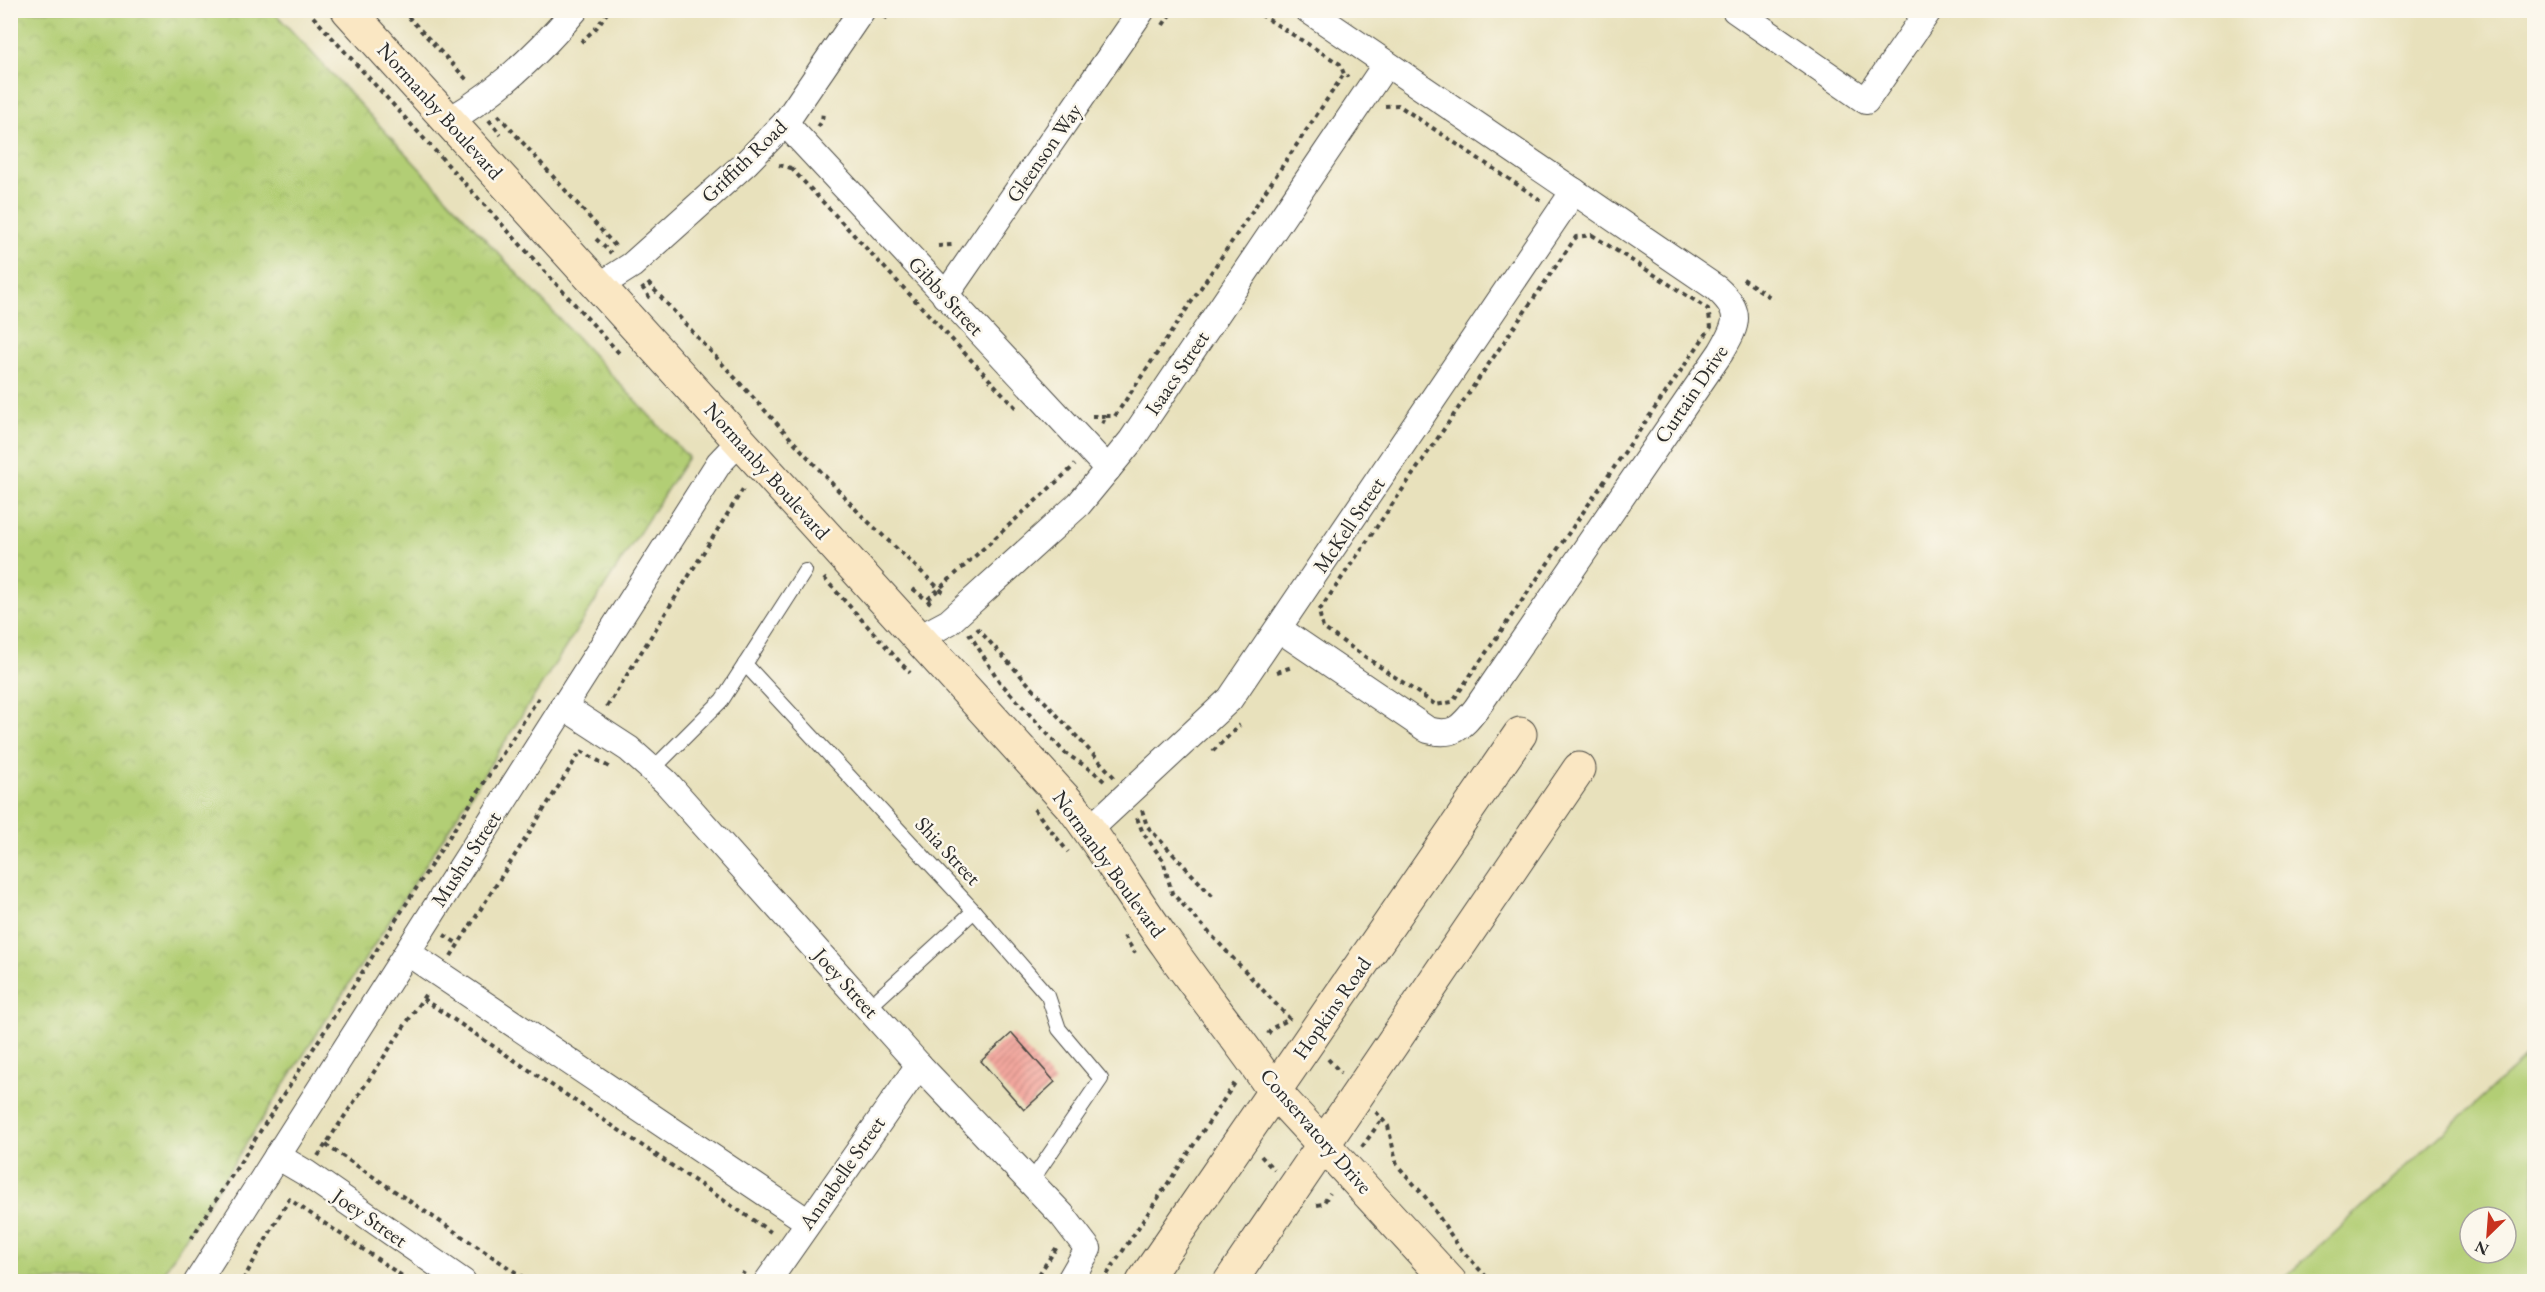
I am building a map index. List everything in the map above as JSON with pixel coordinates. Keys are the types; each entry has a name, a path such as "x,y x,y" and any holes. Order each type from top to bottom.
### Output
{"street":[{"name":"Normanby Boulevard","path":"348,10 590,276 729,452 919,638 1051,783 1079,841 1167,946"},
{"path":"448,120 483,98 554,35 575,10"},
{"name":"Griffith Road","path":"590,276 624,256 747,162 785,123 862,10"},
{"name":"Gleenson Way","path":"945,296 1142,10"},
{"name":"Curtain Drive","path":"1308,10 1716,288 1734,307 1737,316 1734,327 1721,351 1476,709 1460,728 1450,733 1428,730"},
{"path":"1735,10 1866,101 1929,10"},
{"name":"Isaacs Street","path":"919,638 949,622 1079,504 1131,441 1386,64"},
{"name":"Gibbs Street","path":"785,123 1108,469"},
{"name":"McKell Street","path":"1079,841 1136,803 1230,699 1279,629 1564,185"},
{"name":"Mushu Street","path":"197,1281 408,953 563,706 729,452"},
{"path":"1279,629 1428,730"},
{"name":"Joey Street","path":"563,706 629,749 681,798 919,1065 1062,1215 1088,1249 1069,1281"},
{"name":"Hopkins Road","path":"1143,1281 1520,734"},
{"path":"1230,1281 1579,769"},
{"name":"Conservatory Drive","path":"1167,946 1252,1058 1274,1091 1450,1281"},
{"path":"408,953 797,1214"},
{"name":"Annabelle Street","path":"756,1277 797,1214 919,1065"},
{"name":"Joey Street","path":"277,1156 306,1173 463,1281"}],"lane":[{"path":"652,770 722,700 811,571"},
{"name":"Shia Street","path":"745,664 975,911 1048,996 1059,1029 1101,1079 1030,1183"},
{"path":"868,1008 975,911"}],"path":[{"path":"307,10 622,356"},
{"path":"402,10 860,514 940,589 1074,466 1107,416 1089,416"},
{"path":"1159,30 1173,10"},
{"path":"1252,10 1340,64 1344,74"},
{"path":"1383,106 1398,105 1539,199 1564,185"},
{"path":"791,168 994,387"},
{"path":"1592,235 1708,309 1711,327 1452,702 1436,705 1323,628 1319,611 1576,237 1592,235"},
{"path":"624,256 625,239"},
{"path":"565,294 590,276 610,252 624,256"},
{"path":"729,452 743,489 750,497"},
{"path":"606,708 743,489"},
{"path":"811,571 915,678"},
{"path":"974,624 1136,803 1147,826 1213,897"},
{"path":"1272,680 1278,671 1295,666"},
{"path":"191,1239 542,692"},
{"path":"1428,730 1437,717 1436,705"},
{"path":"1204,759 1246,720"},
{"path":"530,1281 326,1145 423,999 581,751 612,769"},
{"path":"1136,803 1152,805"},
{"path":"1030,804 1079,841"},
{"path":"1123,933 1135,953"},
{"path":"423,999 771,1232"},
{"path":"1102,1281 1218,1109"},
{"path":"1382,1119 1388,1126 1397,1166 1427,1198 1459,1247 1491,1281"},
{"path":"243,1280 289,1199 411,1281"},
{"path":"765,1242 771,1232 797,1214"},
{"path":"738,1281 756,1277"}],"green space":[{"path":"10,11 273,11 688,457 158,1281 11,1281"},
{"path":"2534,1050 2534,1281 2281,1281"}],"building":[{"path":"1012,1033 1055,1082 1024,1110 981,1061"}]}
